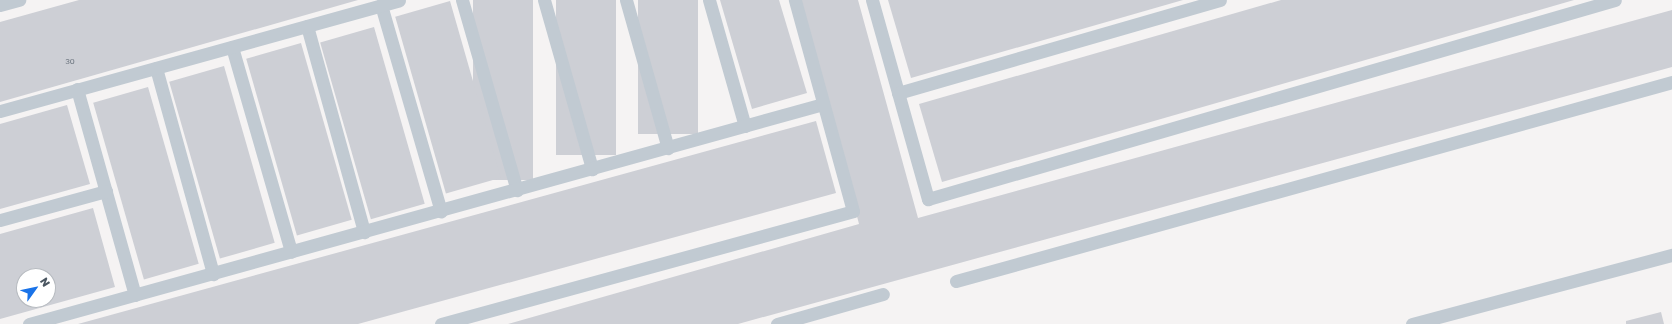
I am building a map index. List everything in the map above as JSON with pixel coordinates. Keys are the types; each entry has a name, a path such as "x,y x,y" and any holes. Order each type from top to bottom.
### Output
{"lane":[{"path":"0,5 18,0"},
{"path":"0,111 399,0"},
{"path":"462,0 517,190"},
{"path":"544,0 592,169"},
{"path":"626,0 668,148"},
{"path":"709,0 745,126"},
{"path":"441,324 852,211 795,0"},
{"path":"872,0 928,199 1615,0"},
{"path":"898,93 1220,0"},
{"path":"381,5 441,211"},
{"path":"306,26 364,232"},
{"path":"232,46 290,252"},
{"path":"156,68 213,274"},
{"path":"956,282 1672,82"},
{"path":"77,89 135,295"},
{"path":"29,324 823,104"},
{"path":"0,220 106,191"},
{"path":"1412,324 1672,255"},
{"path":"777,324 883,294"}],"building":[{"path":"79,0 358,0 0,102 0,22"},
{"path":"473,0 533,0 533,180 473,180"},
{"path":"556,0 616,0 616,155 556,155"},
{"path":"638,0 698,0 698,134 638,134"},
{"path":"720,0 779,0 807,93 752,109"},
{"path":"801,0 858,0 918,218 1672,10 1672,67 738,324 508,324 859,224"},
{"path":"888,0 1183,0 911,78"},
{"path":"1281,0 1574,0 942,182 919,104"},
{"path":"450,1 501,178 446,194 395,17"},
{"path":"374,27 425,204 371,219 320,42"},
{"path":"301,43 352,220 297,236 246,59"},
{"path":"224,66 275,243 220,259 169,82"},
{"path":"148,87 199,264 144,280 93,103"},
{"path":"67,105 90,184 0,209 0,124"},
{"path":"816,121 836,193 358,324 78,324"},
{"path":"93,208 115,287 56,303 56,268 16,268 16,308 40,308 0,319 0,234"},
{"path":"1661,312 1664,324 1626,324 1626,321"}]}
